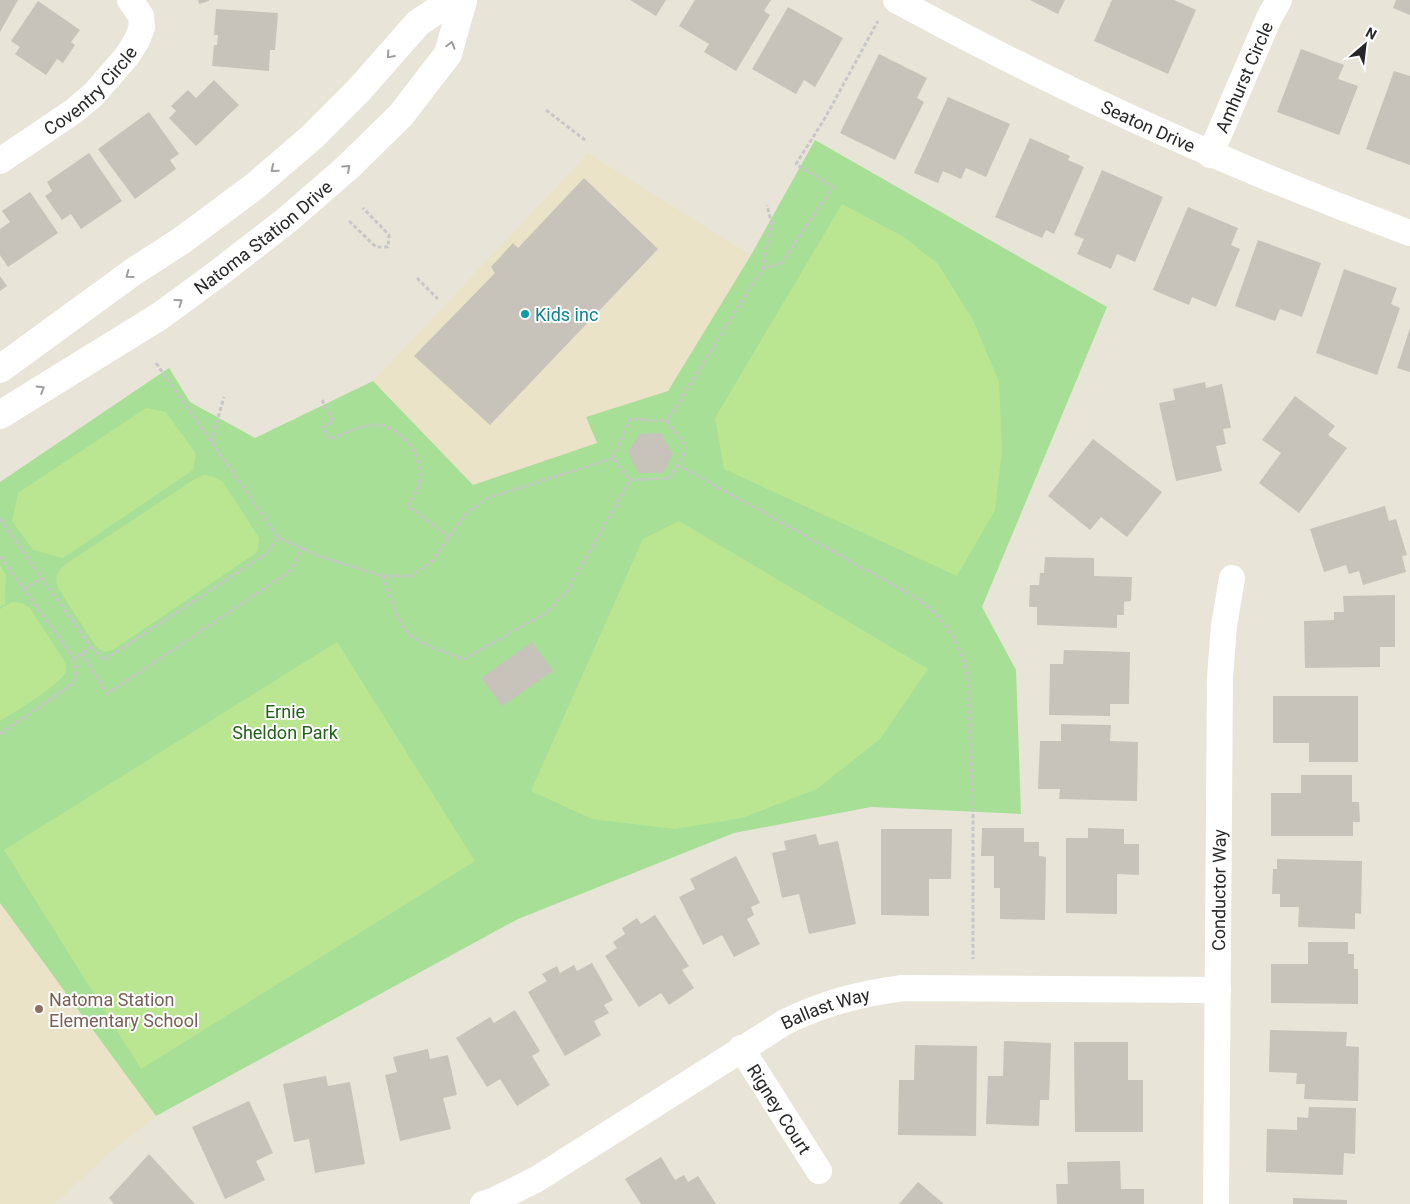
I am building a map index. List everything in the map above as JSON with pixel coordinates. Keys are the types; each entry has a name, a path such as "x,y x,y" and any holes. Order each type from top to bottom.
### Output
{"street":[{"name":"Coventry Circle","path":"0,161 74,111 94,94 127,56 137,40 142,27 141,16 130,0"},
{"path":"0,368 255,186 312,137 353,97 418,23 452,0"},
{"name":"Natoma Station Drive","path":"0,415 160,316 216,276 287,220 348,167 401,115 448,54 463,0"},
{"name":"Amhurst Circle","path":"1210,154 1269,18 1279,0"},
{"name":"Seaton Drive","path":"889,7 948,28 1111,110 1210,154 1336,206 1410,233"},
{"name":"Conductor Way","path":"1216,1204 1220,678 1224,626 1232,578"},
{"name":"Ballast Way","path":"483,1204 537,1179 784,1022 812,1009 842,999 872,992 903,988 1218,990"},
{"name":"Rigney Court","path":"741,1048 819,1170"}],"path":[{"path":"762,269 781,263 833,187 796,164 825,118 889,7"},
{"path":"546,110 585,140"},
{"path":"667,421 762,269 772,225 767,205"},
{"path":"349,220 376,247 388,247 389,235 363,208"},
{"path":"416,278 438,299"},
{"path":"156,363 278,537 318,556 383,576 412,576 431,562 465,515 488,498 613,458 630,420 667,421"},
{"path":"211,442 224,397"},
{"path":"322,400 333,421 322,428 330,439 353,430 377,425 394,430 409,444 419,462 420,477 416,494 408,506 449,537"},
{"path":"630,480 670,478 687,448 667,421"},
{"path":"613,458 630,480"},
{"path":"678,465 916,596 941,619 952,635 964,659 969,691 973,813 972,989"},
{"path":"383,576 392,604 407,633 435,648 464,660 546,613 567,591 630,480"},
{"path":"0,519 91,647 104,660 266,554 278,537"},
{"path":"82,653 107,694 290,571 302,548"},
{"path":"0,556 74,658 76,671 74,683 0,734"},
{"path":"24,589 42,578"},
{"path":"74,658 91,647"}],"shaded area":[{"path":"588,153 751,255 668,391 586,417 597,443 473,485 373,381"},
{"name":"Natoma Station Elementary School","path":"0,903 156,1116 102,1159 55,1204 0,1204"}],"green space":[{"name":"Ernie Sheldon Park","path":"815,140 1107,307 982,607 1016,670 1021,814 871,807 734,833 518,919 156,1116 0,903 0,482 169,368 190,402 255,438 373,381 473,485 597,443 586,417 668,391 751,255"},
{"path":"842,204 904,237 938,264 973,320 999,382 1002,450 995,510 957,576 724,469 715,418"},
{"path":"146,408 166,412 196,454 193,470 63,558 33,550 12,521 18,493"},
{"path":"203,475 213,476 223,482 259,538 256,553 114,649 104,651 99,649 58,588 56,581 59,572 66,564"},
{"path":"679,521 928,669 880,739 817,789 742,818 675,829 592,819 531,791 643,539"},
{"path":"0,566 6,575 5,604 0,607"},
{"path":"12,602 22,603 30,608 63,659 66,671 47,690 0,721 0,609"},
{"path":"337,642 475,861 141,1069 4,850"}],"building":[{"path":"0,0 18,0 0,32"},
{"path":"198,0 209,0 209,1 199,4"},
{"path":"630,0 666,0 656,16"},
{"path":"695,0 771,0 764,11 770,15 736,71 704,52 709,44 679,26"},
{"path":"1030,0 1065,0 1058,14"},
{"path":"1112,0 1174,0 1196,10 1168,74 1094,41"},
{"path":"1396,0 1410,0 1410,15 1393,8"},
{"path":"38,1 80,30 71,42 75,45 63,63 57,59 46,75 15,54 20,47 11,41"},
{"path":"788,7 843,38 815,87 804,80 796,94 752,69"},
{"path":"216,9 278,13 275,50 270,50 269,71 212,66 214,45 217,45 218,35 214,35"},
{"path":"1301,49 1344,65 1338,79 1358,86 1339,135 1277,112"},
{"path":"879,54 927,78 917,98 924,102 895,160 840,133"},
{"path":"1394,71 1410,76 1410,165 1366,149"},
{"path":"214,80 239,105 196,146 169,118 176,111 171,106 188,90 196,98"},
{"path":"948,97 1010,124 986,177 966,168 961,179 943,171 938,183 914,173"},
{"path":"149,112 179,154 170,160 176,169 135,199 98,149"},
{"path":"1030,138 1070,156 1068,160 1084,167 1054,234 1046,230 1042,238 995,217"},
{"path":"89,153 122,201 81,229 71,214 62,220 45,196 52,191 47,182"},
{"path":"1102,170 1163,197 1135,262 1117,254 1111,269 1077,254 1084,239 1074,235"},
{"name":"Kids inc","path":"584,178 658,249 490,425 414,356 495,273 491,267 513,243 518,248"},
{"path":"30,192 58,233 8,267 0,255 0,229 10,222 2,211"},
{"path":"1188,207 1238,228 1231,245 1240,249 1216,307 1192,297 1189,305 1153,290"},
{"path":"1258,240 1321,263 1302,317 1280,309 1275,321 1235,306"},
{"path":"1344,269 1397,288 1391,304 1400,308 1377,375 1316,353"},
{"path":"0,276 7,286 0,291"},
{"path":"1410,328 1410,372 1397,368"},
{"path":"1205,382 1206,388 1222,384 1231,428 1223,429 1226,444 1216,446 1222,471 1176,481 1159,403 1175,400 1173,389"},
{"path":"1295,396 1335,426 1328,435 1347,448 1299,513 1259,483 1281,453 1262,440"},
{"path":"661,433 673,454 663,473 638,473 628,452 639,434"},
{"path":"1093,439 1162,492 1127,537 1101,517 1090,530 1048,496"},
{"path":"1385,506 1389,521 1396,519 1407,555 1402,556 1406,572 1363,585 1359,571 1349,574 1346,565 1324,572 1310,529"},
{"path":"1045,557 1094,558 1094,576 1132,577 1131,601 1124,602 1124,615 1117,615 1117,628 1037,625 1037,607 1029,607 1030,585 1039,585 1040,573 1044,573"},
{"path":"1395,595 1395,647 1380,647 1380,667 1305,668 1304,621 1334,620 1334,612 1344,612 1343,596"},
{"path":"532,642 553,671 502,706 481,678"},
{"path":"1064,650 1130,652 1129,704 1110,704 1110,716 1049,715 1050,664 1063,664"},
{"path":"1273,696 1358,696 1358,762 1309,762 1309,743 1273,743"},
{"path":"1061,724 1111,725 1110,741 1138,742 1137,801 1059,799 1060,789 1038,789 1040,741 1061,741"},
{"path":"1301,775 1352,775 1352,802 1359,802 1360,822 1353,822 1353,836 1271,836 1271,793 1301,793"},
{"path":"982,828 1024,828 1024,842 1039,842 1039,856 1046,857 1045,920 1000,919 1000,888 994,888 994,856 981,856"},
{"path":"1088,828 1124,829 1124,844 1139,844 1139,875 1117,874 1117,914 1066,913 1066,838 1088,838"},
{"path":"881,829 952,829 951,879 929,879 929,916 881,915"},
{"path":"816,834 819,845 838,841 856,924 809,934 799,894 782,898 772,853 786,850 784,841"},
{"path":"736,856 760,903 751,907 754,915 747,919 760,944 734,957 722,935 703,945 679,897 695,889 690,879"},
{"path":"1277,859 1362,861 1361,914 1355,913 1355,929 1298,927 1299,907 1280,907 1280,894 1272,894 1273,869 1277,869"},
{"path":"655,915 689,966 682,970 694,988 669,1005 661,993 639,1007 605,956 617,948 613,942 625,934 622,928 637,918 641,924"},
{"path":"1308,942 1348,942 1348,954 1354,954 1354,969 1358,969 1358,1004 1271,1003 1271,964 1308,964"},
{"path":"592,963 613,1000 604,1005 609,1013 594,1021 601,1035 565,1056 528,992 547,981 542,974 557,966 560,973 574,965 577,971"},
{"path":"515,1010 540,1051 532,1056 550,1085 517,1106 500,1079 487,1087 456,1038 490,1017 494,1023"},
{"path":"1270,1030 1347,1032 1346,1046 1359,1047 1358,1101 1304,1099 1305,1084 1296,1084 1297,1073 1269,1072"},
{"path":"1004,1041 1051,1043 1049,1100 1040,1100 1039,1126 986,1124 988,1076 1003,1076"},
{"path":"1074,1042 1128,1042 1128,1080 1143,1080 1143,1132 1075,1132"},
{"path":"915,1045 977,1046 976,1136 898,1135 899,1080 914,1080"},
{"path":"428,1049 430,1059 448,1055 457,1095 443,1098 451,1129 400,1141 385,1075 397,1072 393,1057"},
{"path":"326,1076 328,1086 350,1082 365,1164 315,1173 309,1139 294,1142 283,1084"},
{"path":"249,1101 273,1153 256,1161 265,1180 225,1199 192,1127"},
{"path":"1309,1107 1356,1108 1355,1154 1344,1153 1343,1175 1266,1172 1267,1129 1297,1130 1297,1117 1308,1118"},
{"path":"149,1154 195,1204 114,1204 109,1198"},
{"path":"661,1157 675,1180 684,1175 688,1182 698,1176 716,1204 641,1204 625,1179"},
{"path":"1120,1161 1121,1189 1144,1189 1144,1204 1057,1204 1056,1184 1068,1184 1067,1162"},
{"path":"918,1182 944,1204 899,1204"},
{"path":"1293,1198 1347,1200 1347,1204 1293,1204"}],"place":[{"name":"Kids inc","path":"525,314"},
{"name":"Natoma Station Elementary School","path":"39,1009"}]}
